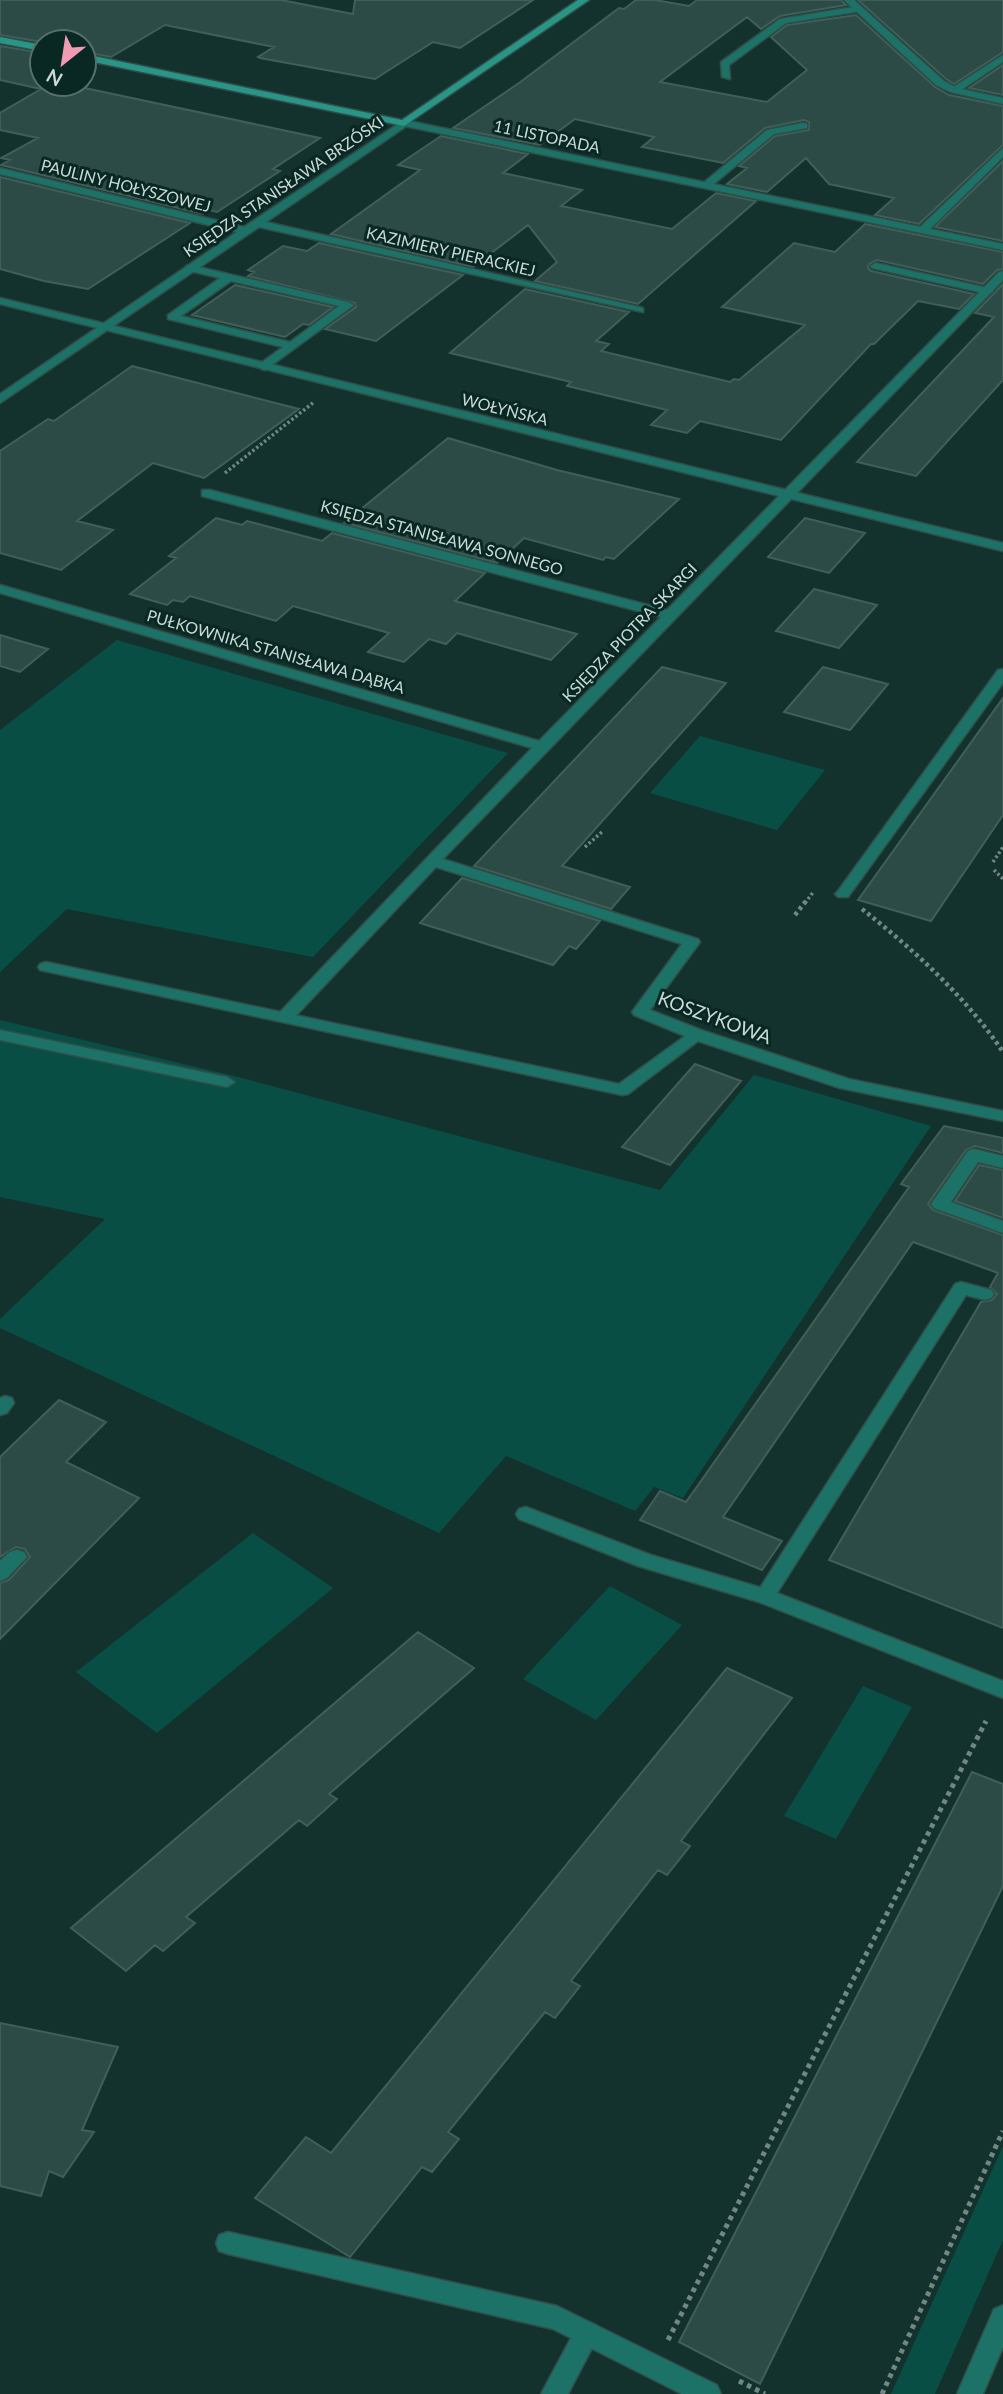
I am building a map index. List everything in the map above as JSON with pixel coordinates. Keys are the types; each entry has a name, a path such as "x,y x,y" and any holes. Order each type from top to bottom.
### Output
{"main road":[{"name":"KSIĘDZA STANISŁAWA BRZÓSKI","path":"404,123 584,0"},
{"path":"0,40 28,45"},
{"name":"11 LISTOPADA","path":"98,60 404,123"}],"street":[{"path":"849,0 940,83 954,90 1003,101"},
{"path":"727,77 724,64 775,25 796,18 859,9"},
{"path":"954,90 1003,58"},
{"name":"11 LISTOPADA","path":"404,123 1003,247"},
{"name":"KSIĘDZA STANISŁAWA BRZÓSKI","path":"0,399 404,123"},
{"path":"706,185 771,132 803,126"},
{"path":"923,230 1003,151"},
{"name":"PAULINY HOŁYSZOWEJ","path":"0,171 245,231"},
{"name":"KAZIMIERY PIERACKIEJ","path":"256,223 639,310"},
{"path":"876,267 988,291"},
{"path":"190,268 348,305 265,366"},
{"name":"KSIĘDZA PIOTRA SKARGI","path":"285,1017 542,746 1003,274"},
{"path":"229,277 172,317 292,346"},
{"name":"WOŁYŃSKA","path":"0,301 1003,547"},
{"name":"KSIĘDZA STANISŁAWA SONNEGO","path":"206,493 670,615"},
{"name":"PUŁKOWNIKA STANISŁAWA DĄBKA","path":"0,589 542,746"},
{"path":"843,894 1003,673"},
{"name":"KOSZYKOWA","path":"433,861 692,942 640,1012 698,1035 846,1084 1003,1116"},
{"path":"46,967 622,1090 698,1035"},
{"path":"0,1035 228,1082"},
{"path":"1003,1162 974,1155 940,1204 1003,1227"},
{"path":"765,1596 961,1288 985,1294"},
{"path":"526,1514 645,1561 765,1596 1003,1690"},
{"path":"0,1573 17,1557"},
{"path":"228,2243 557,2318 708,2394"},
{"path":"970,2394 1003,2317"},
{"path":"554,2394 587,2333"}],"path":[{"path":"206,493 232,467 323,395"},
{"path":"585,847 603,831"},
{"path":"993,862 1003,847"},
{"path":"994,870 1003,879"},
{"path":"795,915 815,890"},
{"path":"843,894 904,942 988,1030 1003,1052"},
{"path":"665,2347 986,1721"},
{"path":"882,2394 1003,2131"},
{"path":"727,2376 765,2394"}],"green space":[{"path":"117,640 508,753 313,957 67,909 0,972 0,730"},
{"path":"700,736 825,770 777,830 650,793"},
{"path":"0,1020 242,1078 660,1190 754,1075 931,1126 683,1498 654,1487 635,1511 506,1456 439,1533 0,1328 0,1319 105,1219 0,1197"},
{"path":"253,1533 333,1588 157,1733 76,1672"},
{"path":"610,1586 682,1625 596,1720 523,1679"},
{"path":"863,1686 912,1707 836,1839 784,1816"},
{"path":"1003,2146 1003,2240 935,2394 891,2394"}],"building":[{"path":"0,0 281,0 353,14 355,0 533,0 460,48 433,42 375,79 260,58 258,57 274,47 165,25 111,57 98,55 98,28 28,28 28,40 0,35"},
{"path":"636,0 655,0 689,6 697,0 841,0 846,5 780,16 761,29 747,17 660,82 767,102 807,70 771,37 787,25 856,15 935,87 949,95 1003,106 1003,145 919,224 875,215 894,198 829,184 806,158 767,192 727,184 747,168 739,166 775,136 809,130 809,122 804,120 765,128 723,163 642,147 654,137 575,119 540,145 453,128 519,83 619,8 624,9"},
{"path":"858,0 1003,0 1003,52 954,84"},
{"path":"0,46 28,51 28,86 0,80"},
{"path":"1003,65 1003,95 969,88"},
{"path":"98,91 320,138 273,169 280,171 217,212 209,210 203,214 1,165 10,160 1,158 38,138 0,130 0,113 28,97 98,98"},
{"path":"441,136 528,154 503,173 582,190 561,206 672,229 716,193 756,201 638,304 535,281 557,262 528,225 473,267 331,234 420,170 398,165"},
{"path":"1003,161 1003,241 935,227"},
{"path":"0,177 190,223 88,289 44,281 0,269"},
{"path":"865,224 1003,252 1003,269 997,270 983,284 877,260 869,264 871,271 974,294 959,309 918,301 871,344 781,440 700,421 687,433 651,425 667,410 567,386 571,382 450,353 525,289 629,312 596,341 609,344 601,351 730,382 739,380 805,325 722,307 794,243 835,252"},
{"path":"319,243 463,275 376,341 325,329 356,307 355,303 248,276 254,272 248,270 283,246 307,251"},
{"path":"1003,284 1003,380 916,476 857,462 994,317 975,313"},
{"path":"235,285 333,307 309,325 303,324 285,337 192,315"},
{"path":"132,366 299,409 204,478 153,463 77,521 113,530 61,570 0,553 0,451 48,419 54,421"},
{"path":"448,438 557,470 679,499 614,559 606,557 603,560 524,538 497,563 344,523"},
{"path":"216,518 242,525 247,521 322,541 332,533 485,573 455,601 577,634 551,660 457,633 446,644 429,639 404,662 368,652 389,633 293,606 276,621 190,596 183,602 173,600 167,605 130,594 176,558 169,556"},
{"path":"805,518 865,533 829,573 768,557"},
{"path":"814,589 877,605 839,648 776,631"},
{"path":"0,635 48,649 20,672 0,666"},
{"path":"662,667 726,683 562,866 630,887 611,909 474,866"},
{"path":"823,667 888,684 850,730 784,712"},
{"path":"1003,698 1003,815 931,921 858,900"},
{"path":"462,878 600,921 576,949 569,946 553,965 420,923"},
{"path":"695,1064 741,1081 670,1165 622,1147"},
{"path":"944,1126 1003,1138 1003,1153 975,1146 966,1150 928,1204 933,1210 1003,1235 1003,1628 829,1560 981,1302 992,1300 997,1294 990,1287 998,1273 913,1242 723,1517 782,1541 762,1570 640,1520 660,1491 686,1502 909,1187 901,1184"},
{"path":"979,1165 1003,1170 1003,1218 955,1201"},
{"path":"59,1400 106,1422 66,1462 139,1498 0,1639 0,1583 9,1580 30,1557 25,1549 16,1547 0,1557 0,1457"},
{"path":"418,1632 474,1668 329,1794 337,1799 307,1826 299,1820 186,1917 195,1923 163,1951 155,1945 126,1971 71,1928"},
{"path":"727,1668 792,1698 681,1841 690,1846 667,1875 658,1870 571,1981 580,1986 555,2018 545,2012 448,2132 459,2139 432,2172 422,2167 350,2257 255,2198 306,2137 331,2153"},
{"path":"972,1772 1003,1784 1003,1886 760,2384 679,2342"},
{"path":"0,2023 118,2047 82,2130 94,2132 63,2177 49,2171 41,2196 0,2186"}]}
